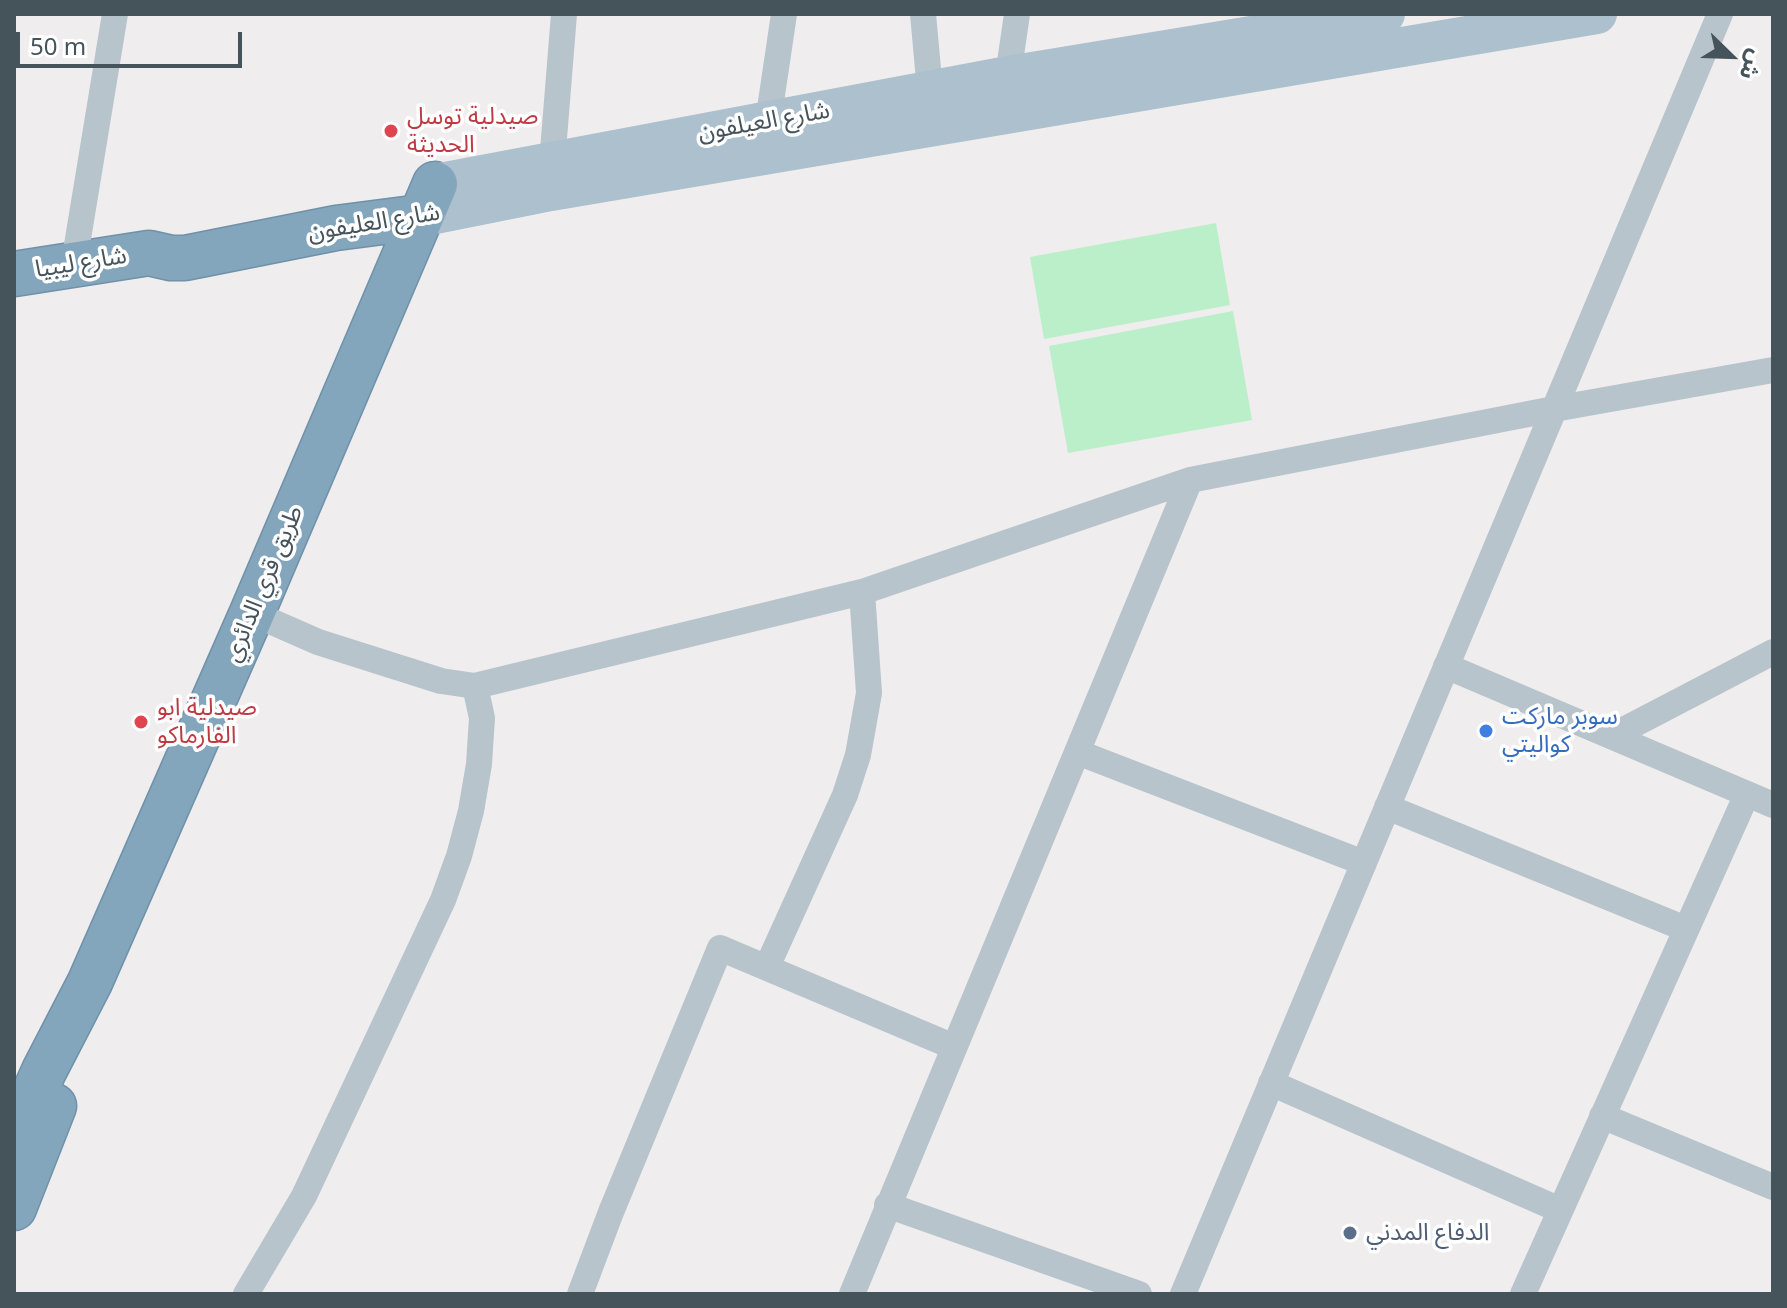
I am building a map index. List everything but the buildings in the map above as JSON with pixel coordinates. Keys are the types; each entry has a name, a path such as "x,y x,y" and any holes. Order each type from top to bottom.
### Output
{"highway":[{"path":"149,253 197,233 331,202 428,200"},
{"name":"شارع العليفون","path":"149,253 171,258 197,256 336,228 428,200"},
{"name":"طريق قري الدائري","path":"14,1138 90,982 428,200"},
{"name":"شارع ليبيا","path":"14,274 149,253"},
{"name":"طريق قري الدائري","path":"14,1208 68,1067 90,982"}],"main road":[{"name":"شارع العيلفون","path":"552,177 768,122 1253,25 1385,14"},
{"name":"شارع العيلفون","path":"552,177 1597,14"},
{"name":"شارع العليفون","path":"428,200 552,177"}],"street":[{"path":"74,263 115,14"},
{"path":"552,177 564,14"},
{"path":"768,122 784,14"},
{"path":"923,14 930,91"},
{"path":"1008,76 1017,14"},
{"path":"1183,1294 1720,14"},
{"path":"252,613 318,642 441,681 475,686 862,592 1190,480 1773,370"},
{"path":"852,1294 1190,480"},
{"path":"767,967 845,795 858,755 869,693 862,592"},
{"path":"1612,736 1773,652"},
{"path":"1446,666 1773,805"},
{"path":"246,1294 304,1196 443,900 467,826 479,764 482,718 475,686"},
{"path":"1077,752 1364,863"},
{"path":"1523,1294 1747,794"},
{"path":"1387,807 1686,929"},
{"path":"580,1294 628,1168 720,948 954,1047"},
{"path":"1271,1083 1560,1210"},
{"path":"1602,1116 1773,1187"},
{"path":"887,1205 1131,1293"}],"green space":[{"path":"1216,223 1230,305 1044,339 1030,257"},
{"path":"1233,311 1252,420 1068,453 1049,346"}],"place":[{"name":"صيدلية توسل الحديثة","path":"391,131"},
{"name":"صيدلية ابو الفارماكو","path":"141,722"},
{"name":"سوبر ماركت كواليتي","path":"1486,731"},
{"name":"الدفاع المدني","path":"1350,1233"}]}
